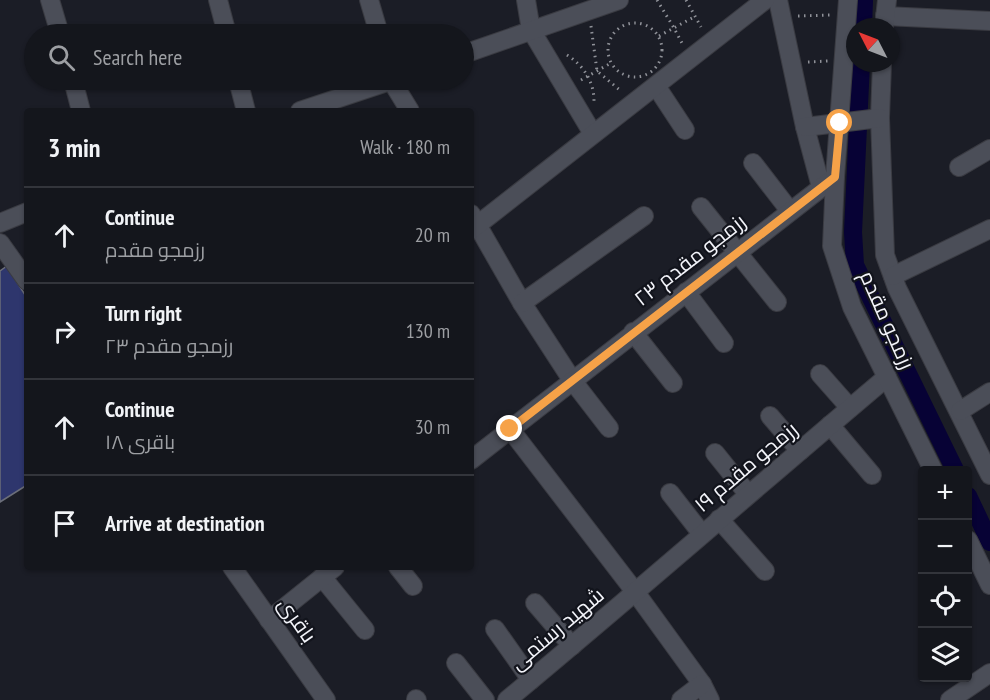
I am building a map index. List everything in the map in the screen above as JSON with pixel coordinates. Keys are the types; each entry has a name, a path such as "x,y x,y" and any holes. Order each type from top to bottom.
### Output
{"street":[{"path":"50,0 57,24"},
{"path":"218,0 224,24"},
{"path":"369,0 376,24"},
{"path":"526,0 531,30 593,134"},
{"path":"474,50 620,0"},
{"path":"474,222 656,86 765,0"},
{"name":"رزمجو مقدم","path":"847,7 840,123 828,182 832,246 852,307 931,466"},
{"path":"780,8 804,127 828,182"},
{"path":"885,14 990,21"},
{"name":"رزمجو مقدم","path":"882,72 879,118 885,255 897,288 990,475"},
{"path":"656,86 685,130"},
{"path":"76,90 80,108"},
{"path":"241,90 245,108"},
{"path":"309,108 362,90"},
{"path":"398,90 408,108"},
{"path":"804,127 879,118"},
{"path":"959,167 990,149"},
{"path":"753,163 790,211"},
{"name":"رزمجو مقدم ۲۳","path":"474,458 828,182"},
{"path":"701,207 777,302"},
{"path":"0,224 24,213"},
{"path":"522,303 644,216"},
{"path":"474,225 572,380 609,428"},
{"path":"893,276 990,229"},
{"path":"0,243 24,277"},
{"path":"686,292 724,343"},
{"path":"633,333 673,383"},
{"path":"820,374 850,408"},
{"name":"رزمجو مقدم ۱۹","path":"636,593 887,377"},
{"path":"960,411 990,392"},
{"path":"770,416 800,451"},
{"path":"830,425 873,476"},
{"path":"510,429 636,593 706,692 681,700"},
{"path":"715,453 748,495"},
{"path":"670,493 702,534"},
{"path":"720,519 765,571"},
{"path":"972,548 990,585"},
{"name":"باقری","path":"233,570 326,700"},
{"path":"400,570 413,586"},
{"path":"269,620 329,572 365,630"},
{"name":"شهید رستمی","path":"507,700 636,593"},
{"path":"535,603 572,646"},
{"path":"495,629 531,680"},
{"path":"456,663 485,700"},
{"path":"950,700 990,673"}],"path":[{"path":"657,0 675,28 684,48"},
{"path":"686,0 711,42"},
{"path":"780,8 847,7"},
{"path":"589,10 597,71 634,102"},
{"path":"659,36 695,16"},
{"path":"635,23 653,29 659,36 662,54 660,62 647,75 639,77 623,75 611,63 608,54 609,45 618,29 635,23"},
{"path":"791,63 843,60"},
{"path":"566,88 611,63"}],"building":[{"path":"7,266 24,293 24,487 0,502 0,271"}],"waterway":[{"path":"863,18 864,0"},
{"path":"861,72 853,232 855,265 953,466"},
{"path":"972,504 990,542"}],"route":[{"path":"510,429 835,177 840,123"}]}
